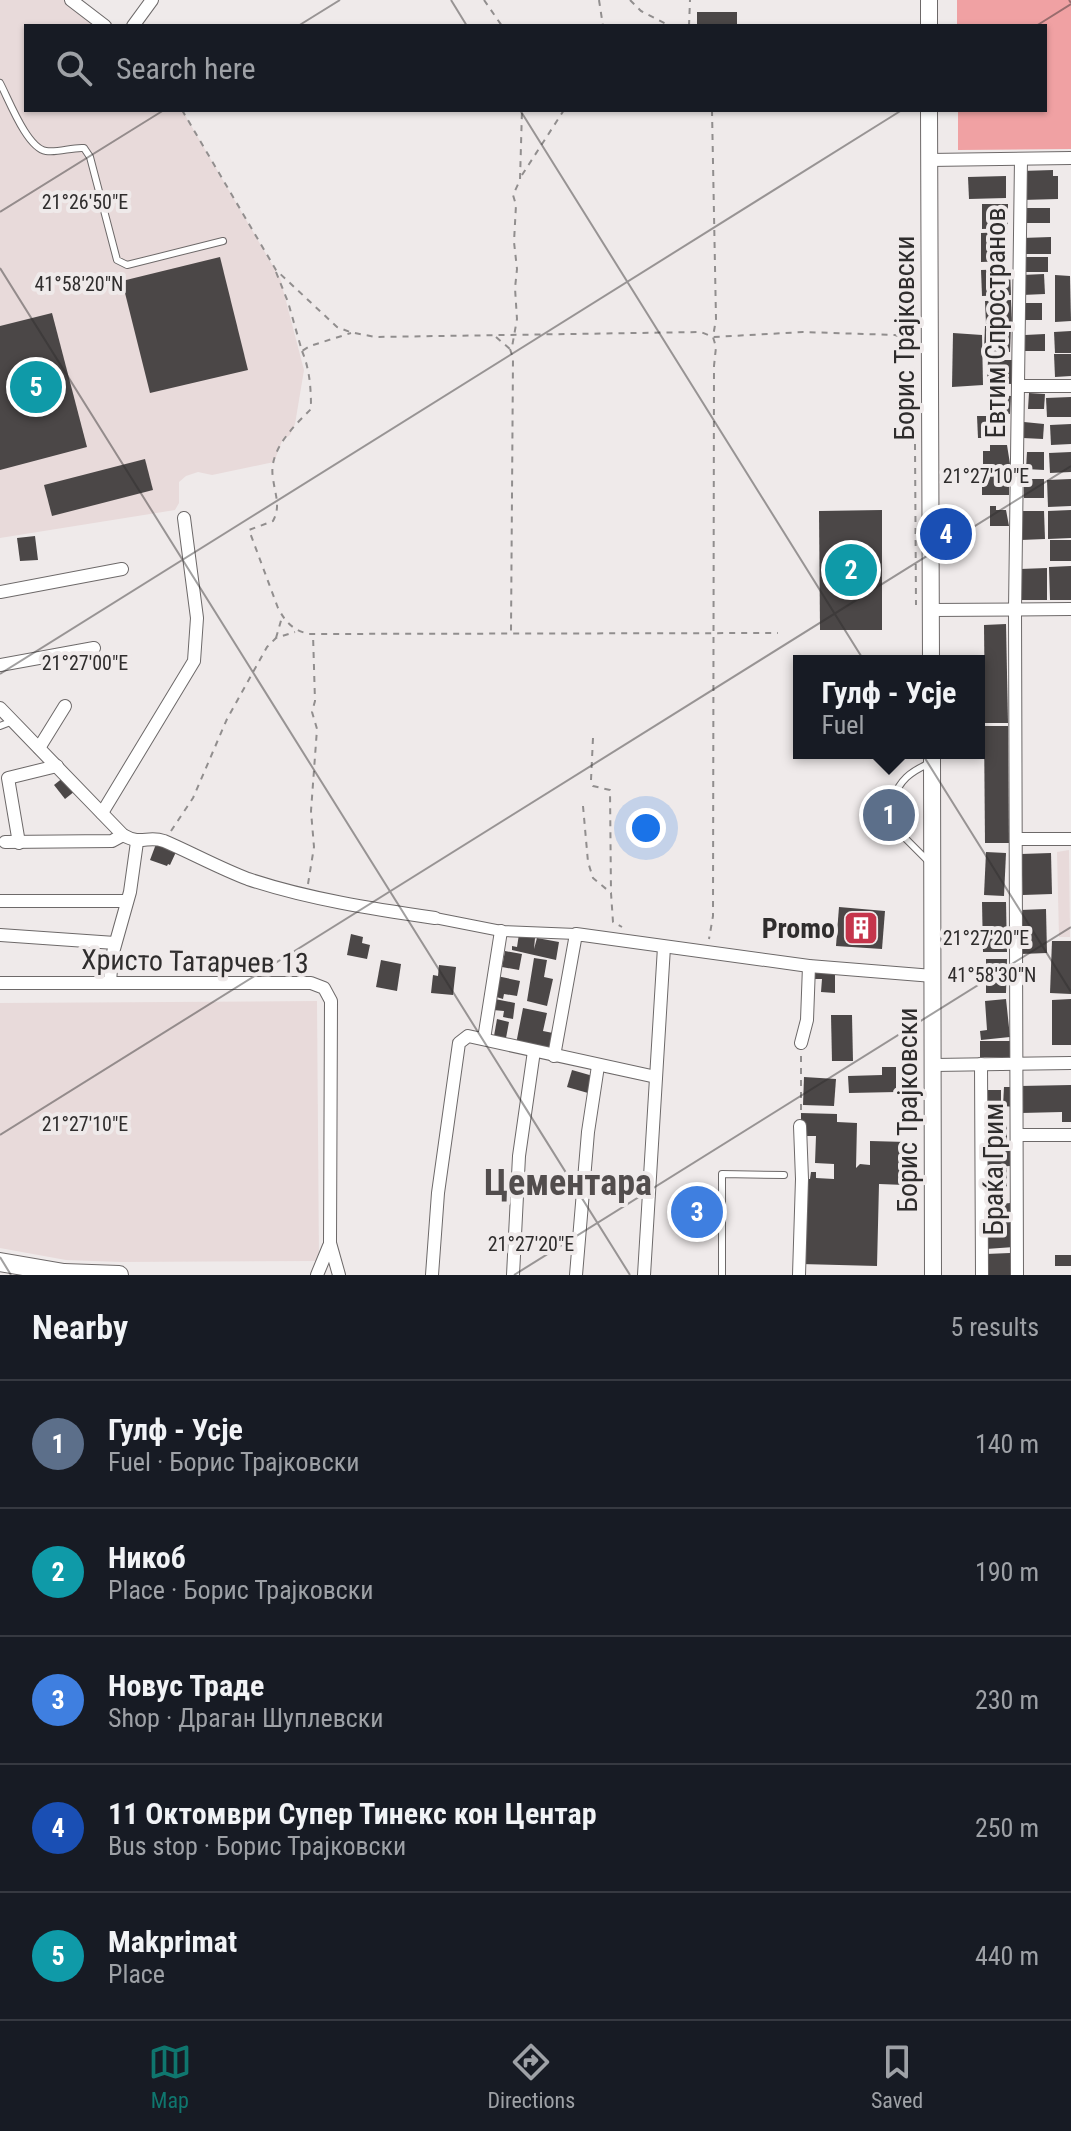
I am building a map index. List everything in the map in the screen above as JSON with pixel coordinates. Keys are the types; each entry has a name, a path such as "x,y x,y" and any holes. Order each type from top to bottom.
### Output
{"main road":[{"path":"0,1262 64,1273 119,1275"}],"street":[{"path":"71,0 102,24"},
{"path":"134,24 152,0"},
{"path":"929,0 929,24"},
{"name":"Борис Трајковски","path":"929,112 924,610 930,655"},
{"path":"929,160 1071,158"},
{"name":"Евтим Спространов","path":"1018,1064 1015,609 1021,159"},
{"path":"1020,386 1071,386"},
{"path":"102,813 194,661 197,618 184,518"},
{"path":"0,592 122,569"},
{"path":"924,610 1071,609"},
{"path":"0,665 94,648"},
{"path":"39,748 65,706"},
{"path":"0,708 6,724 39,748 123,835 137,842 150,839 165,842 251,880 374,909 501,931 576,934 809,966 933,976"},
{"name":"Борис Трајковски","path":"932,759 933,1275"},
{"path":"19,843 8,778 57,766"},
{"path":"5,842 112,841 123,835"},
{"path":"1016,839 1071,839"},
{"path":"110,982 115,943 127,901 137,842"},
{"path":"0,901 127,901"},
{"path":"484,1039 501,931"},
{"path":"554,1056 576,934"},
{"path":"0,935 115,943"},
{"path":"644,1275 664,947"},
{"path":"801,1043 807,1020 809,966"},
{"name":"Христо Татарчев 13","path":"0,983 311,983 328,992 331,1001 330,1243 339,1275"},
{"path":"432,1275 448,1110 459,1043 463,1037 656,1077"},
{"path":"513,1275 519,1156 534,1051"},
{"path":"934,1065 1071,1063"},
{"path":"981,1064 982,1275"},
{"name":"Браќа Грим","path":"1017,1275 1018,1064"},
{"path":"576,1275 588,1132 598,1066"},
{"path":"799,1275 800,1126"},
{"path":"1018,1135 1071,1135"},
{"name":"Христо Татарчев 13","path":"317,1275 330,1243"}],"lane":[{"path":"0,83 37,148 48,152 84,148 90,157 117,260 121,263 127,265 223,241"},
{"path":"893,799 903,779 930,759"},
{"path":"897,825 932,866"},
{"path":"722,1275 722,1174 784,1175"}],"path":[{"path":"484,0 500,24"},
{"path":"599,0 603,24"},
{"path":"630,0 641,11 666,24"},
{"path":"689,24 690,0"},
{"path":"183,112 276,270 307,363 311,409 282,441 274,462 272,475 278,510 273,521 249,530 282,616 296,631"},
{"path":"520,180 522,112"},
{"path":"510,349 517,319 516,205 513,195 537,149 563,112"},
{"path":"703,951 711,934 713,916 716,347 713,337 716,319 712,112"},
{"path":"276,270 337,327 375,337 701,332 713,337 803,332 895,335 917,342 917,350"},
{"path":"302,351 352,333"},
{"path":"495,336 510,349 513,358 511,634"},
{"path":"916,434 914,571 924,610"},
{"path":"276,638 282,616"},
{"path":"165,842 193,798 227,719 267,647 276,638 296,631 313,634 778,633"},
{"path":"306,893 314,847 311,811 317,729 312,712 315,701 313,634"},
{"path":"593,738 591,780 593,786 610,790 613,922 625,928"},
{"path":"583,806 588,862 593,878 611,893"},
{"path":"800,1126 801,1043"}],"shaded area":[{"path":"0,0 71,0 102,24 24,24 24,112 183,112 280,278 304,370 295,424 290,435 282,441 274,462 212,475 198,472 186,476 179,482 179,503 175,510 0,538"},
{"path":"957,0 1071,0 1071,149 958,150 958,112 1047,112 1047,24 957,24"},
{"path":"1069,850 1070,937 1059,937 1057,852"},
{"path":"317,1001 319,1261 66,1260 0,1248 0,1003"}],"building":[{"path":"697,12 737,12 737,24 697,24"},
{"path":"1053,170 1053,176 1058,176 1058,199 1022,200 1021,171"},
{"path":"1006,176 1006,198 969,199 968,177"},
{"path":"982,204 1008,204 1008,228 982,229"},
{"path":"1022,208 1050,208 1050,223 1022,223"},
{"path":"1007,232 1008,261 981,262 981,233"},
{"path":"1051,237 1051,254 1022,254 1022,238"},
{"path":"220,257 248,370 150,393 122,281"},
{"path":"1022,257 1048,257 1048,272 1022,272"},
{"path":"1010,269 1011,295 982,296 981,270"},
{"path":"1044,274 1045,294 1022,295 1022,275"},
{"path":"1055,275 1070,276 1071,321 1055,322"},
{"path":"1011,300 1012,323 986,324 985,301"},
{"path":"1021,303 1042,303 1042,320 1022,320"},
{"path":"52,313 87,447 0,470 0,326"},
{"path":"985,326 1011,326 1010,352 984,351"},
{"path":"1071,331 1071,353 1055,353 1054,332"},
{"path":"953,333 982,335 983,385 952,387"},
{"path":"1045,334 1045,351 1025,351 1025,335"},
{"path":"1054,354 1071,354 1071,376 1055,377"},
{"path":"988,360 1012,360 1012,384 987,383"},
{"path":"1029,393 1045,394 1044,409 1028,409"},
{"path":"992,395 1011,396 1010,414 991,413"},
{"path":"1071,397 1071,417 1047,417 1046,398"},
{"path":"977,416 1005,416 1006,438 978,438"},
{"path":"1024,422 1044,424 1043,439 1023,438"},
{"path":"1071,424 1071,444 1051,445 1050,425"},
{"path":"990,445 1007,445 1010,464 1007,468 983,468 983,451 990,451"},
{"path":"1027,452 1044,452 1044,470 1026,469"},
{"path":"1071,452 1071,472 1050,473 1049,453"},
{"path":"145,459 153,490 52,516 44,485"},
{"path":"982,472 1001,472 1000,479 1009,479 1009,495 982,495"},
{"path":"1024,479 1044,479 1044,498 1024,498"},
{"path":"1071,479 1071,506 1048,507 1047,480"},
{"path":"990,506 996,506 996,510 1006,510 1009,526 990,526"},
{"path":"882,510 882,630 820,630 819,511"},
{"path":"1071,510 1071,538 1048,539 1048,511"},
{"path":"1021,511 1044,511 1045,539 1021,540"},
{"path":"35,536 38,560 20,561 17,538"},
{"path":"1050,540 1071,540 1071,561 1050,561"},
{"path":"1071,566 1071,600 1050,600 1049,567"},
{"path":"1047,568 1047,600 1020,600 1020,569"},
{"path":"1006,624 1008,723 985,723 984,625"},
{"path":"985,726 1008,726 1009,843 985,843"},
{"path":"64,777 75,791 65,799 54,785"},
{"path":"156,844 176,852 170,865 150,860"},
{"path":"986,852 1006,853 1004,896 984,895"},
{"path":"1051,853 1052,894 1023,895 1021,854"},
{"path":"982,902 1006,902 1007,952 983,952"},
{"name":"Promo","path":"839,907 885,911 882,949 836,946"},
{"path":"1046,909 1047,953 1021,954 1020,910"},
{"path":"351,934 363,937 362,943 370,945 367,959 347,955"},
{"path":"519,934 535,938 534,949 537,938 559,942 556,960 512,950 512,946 517,947"},
{"path":"1052,941 1071,941 1071,994 1050,993"},
{"path":"505,951 522,954 519,970 502,967"},
{"path":"534,958 547,960 544,977 553,979 547,1006 527,1001"},
{"path":"986,959 1007,959 1006,993 986,993"},
{"path":"381,960 401,964 397,991 376,987"},
{"path":"439,965 456,967 453,995 431,993 433,975 438,976"},
{"path":"815,969 835,972 835,993 821,992 822,979 815,979"},
{"path":"497,976 520,981 517,996 504,994 503,999 493,996"},
{"path":"495,999 515,1003 513,1019 503,1017 504,1011 493,1010"},
{"path":"1006,999 1010,1037 981,1040 980,1031 987,1030 985,1001"},
{"path":"1071,999 1071,1045 1052,1045 1052,1000"},
{"path":"523,1008 547,1013 543,1031 553,1033 549,1051 516,1044"},
{"path":"831,1015 852,1015 853,1061 832,1061"},
{"path":"497,1019 509,1022 506,1038 494,1036"},
{"path":"980,1041 1010,1041 1010,1057 980,1057"},
{"path":"882,1067 896,1067 896,1092 849,1093 848,1076 882,1075"},
{"path":"572,1070 593,1076 588,1093 567,1087"},
{"path":"804,1077 836,1079 834,1106 803,1105"},
{"path":"1071,1085 1071,1122 1062,1122 1062,1112 1021,1113 1020,1086"},
{"path":"1004,1087 1016,1087 1015,1107 1003,1106"},
{"path":"985,1090 1001,1090 1001,1119 985,1119"},
{"path":"801,1113 837,1114 837,1122 857,1123 856,1168 860,1164 870,1165 870,1141 906,1142 905,1185 879,1184 877,1266 801,1264 802,1179 810,1179 811,1172 816,1172 816,1178 834,1179 834,1164 815,1163 816,1136 801,1136"},
{"path":"1007,1124 1011,1166 988,1167 984,1125"},
{"path":"987,1168 1007,1168 1007,1187 987,1187"},
{"path":"1010,1203 1014,1247 986,1249 985,1206"},
{"path":"1010,1253 1010,1275 986,1275 986,1254"},
{"path":"1055,1255 1071,1255 1071,1266 1055,1266"}],"place":[{"name":"Makprimat","path":"36,387"},
{"name":"11 Октомври Супер Тинекс кон Центар","path":"946,534"},
{"name":"Никоб","path":"851,570"},
{"name":"Гулф - Усје","path":"889,815"},
{"name":"Promo","path":"861,928"},
{"name":"Новус Траде","path":"697,1212"}],"district":[{"name":"Цементара","path":"568,1182"}]}
